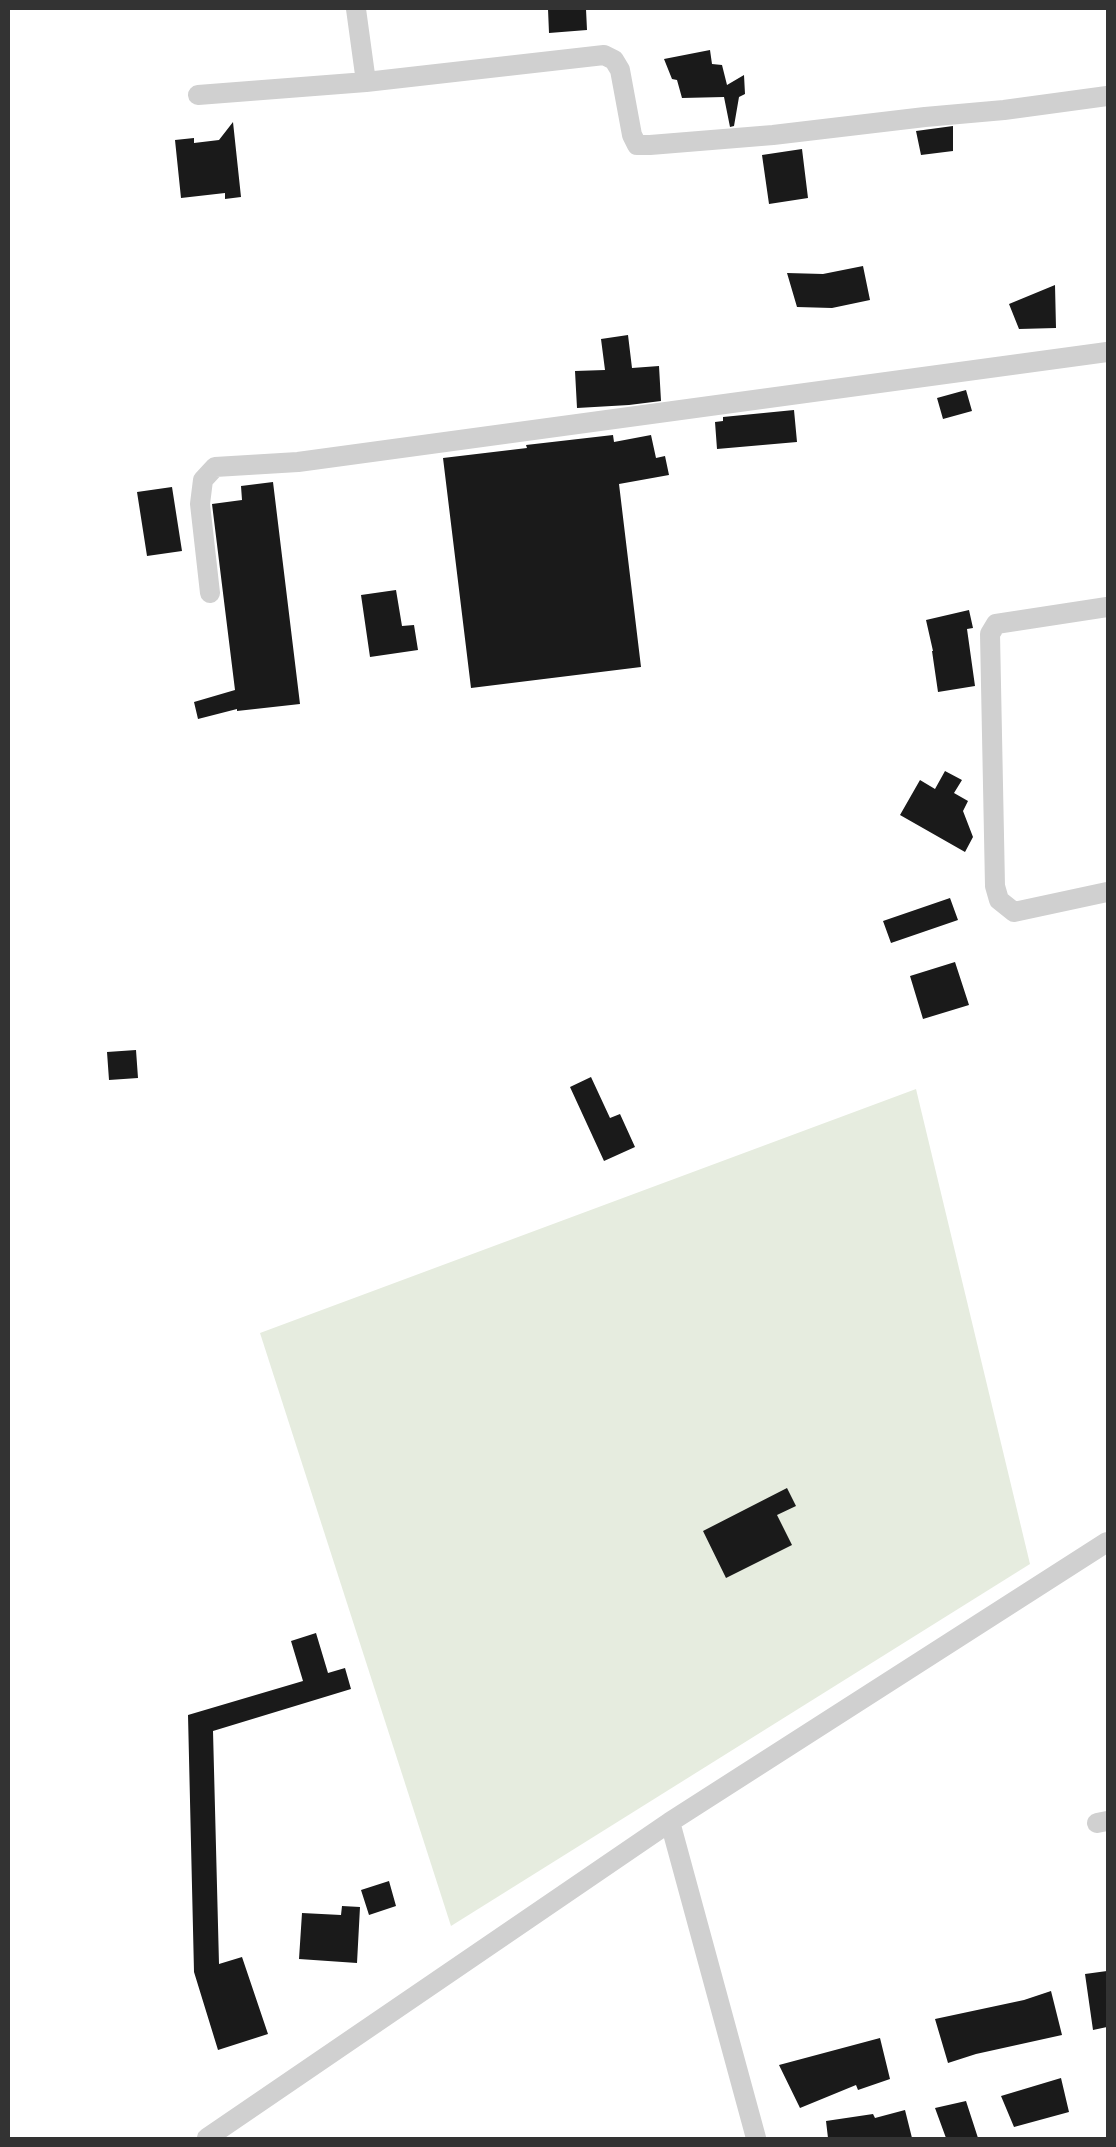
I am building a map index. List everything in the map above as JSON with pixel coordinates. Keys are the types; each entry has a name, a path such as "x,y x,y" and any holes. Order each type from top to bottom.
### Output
{"street":[{"path":"356,9 366,82"},
{"path":"198,95 366,82 604,55 614,60 620,70 634,140 637,145 773,135 925,117 1004,110 1107,96"},
{"path":"210,594 200,504 203,480 215,467 308,461 1107,352"},
{"path":"1107,607 1001,623 992,628 990,634 995,886 999,900 1014,912 1107,892"},
{"path":"206,2138 670,1822 1107,1542"},
{"path":"670,1822 756,2138"}],"shaded area":[{"path":"916,1089 1030,1564 451,1926 260,1333"}],"building":[{"path":"548,9 586,9 587,30 549,33"},
{"path":"710,50 712,64 722,65 727,85 744,75 745,94 739,97 734,126 730,127 724,97 682,98 677,80 672,79 664,59"},
{"path":"233,122 241,197 225,199 225,193 181,198 175,140 194,138 194,143 219,140"},
{"path":"953,126 953,151 921,155 916,131"},
{"path":"802,149 808,198 769,204 762,155"},
{"path":"863,266 870,300 832,308 797,307 787,273 823,274"},
{"path":"1055,285 1056,328 1019,329 1009,304"},
{"path":"628,335 632,368 659,366 661,401 577,408 575,371 605,370 601,339"},
{"path":"966,390 972,411 943,419 937,398"},
{"path":"794,410 797,442 717,449 715,422 723,421 723,417"},
{"path":"613,435 614,442 651,435 656,458 665,456 669,475 619,484 641,667 471,688 443,458 527,448 526,445"},
{"path":"273,482 300,704 237,711 237,709 198,719 194,702 235,690 212,504 242,500 241,486"},
{"path":"172,487 182,551 147,556 137,492"},
{"path":"396,590 402,626 414,625 418,650 370,657 361,595"},
{"path":"969,610 973,628 967,629 975,686 938,692 933,651 926,620"},
{"path":"945,771 962,780 954,793 968,801 963,811 973,837 965,852 900,815 920,780 935,789"},
{"path":"950,898 958,920 891,943 883,921"},
{"path":"955,962 969,1005 923,1019 910,976"},
{"path":"136,1050 138,1078 109,1080 107,1052"},
{"path":"591,1077 610,1118 620,1114 635,1147 604,1161 570,1087"},
{"path":"787,1488 796,1506 777,1515 792,1545 726,1578 703,1531"},
{"path":"316,1633 328,1673 345,1668 351,1689 213,1731 219,1964 242,1957 268,2034 218,2050 194,1972 188,1715 303,1681 291,1641"},
{"path":"389,1881 396,1906 369,1915 361,1890"},
{"path":"342,1906 360,1907 357,1963 299,1959 302,1913 341,1915"},
{"path":"1107,1971 1107,2027 1093,2030 1085,1974"},
{"path":"1051,1991 1062,2035 976,2054 948,2063 935,2019 1024,2000"},
{"path":"880,2038 890,2079 858,2090 856,2085 800,2108 779,2065"},
{"path":"1061,2078 1069,2112 1014,2127 1001,2096"},
{"path":"966,2101 978,2138 946,2138 935,2108"},
{"path":"905,2110 912,2138 828,2138 826,2121 873,2114 875,2118"}]}
